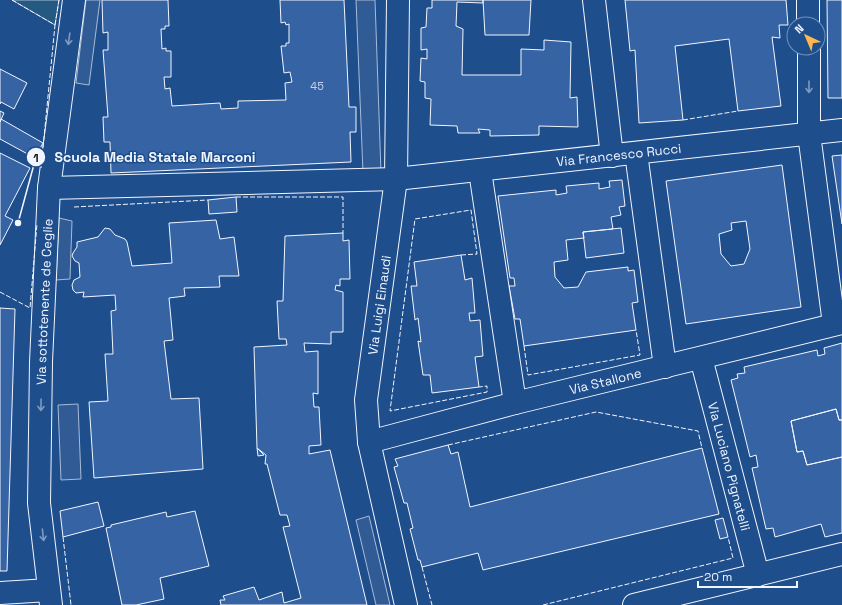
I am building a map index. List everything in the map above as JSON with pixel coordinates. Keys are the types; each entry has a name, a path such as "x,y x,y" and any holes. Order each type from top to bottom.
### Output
{"street":[{"name":"Via sottotenente de Ceglie","path":"50,598 39,503 41,362 49,188 74,0"},
{"name":"Via Luigi Einaudi","path":"398,0 396,179 366,400 369,442 406,605"},
{"path":"594,0 612,156"},
{"path":"808,0 808,16"},
{"path":"808,56 809,134 838,323"},
{"name":"Via Francesco Rucci","path":"49,188 396,179 480,171 842,130"},
{"path":"636,153 665,367"},
{"path":"480,171 515,404"},
{"name":"Via Stallone","path":"369,442 838,323"},
{"name":"Via Luciano Pignatelli","path":"701,358 758,575"},
{"path":"634,605 842,554"},
{"path":"0,592 50,598"}],"shaded area":[{"path":"12,0 59,0 55,25"},
{"path":"86,0 100,0 89,85 76,83"},
{"path":"356,0 375,0 381,173 363,173"},
{"path":"59,218 72,221 70,279 56,280"},
{"path":"78,404 81,479 61,480 58,405"},
{"path":"369,516 390,605 376,605 356,520"}],"building":[{"path":"102,0 168,0 169,26 165,26 165,29 161,29 162,49 166,48 166,51 171,51 171,77 164,77 165,89 170,88 172,106 220,103 221,109 238,108 238,101 286,100 285,83 292,82 290,72 284,73 281,46 286,46 286,43 289,43 289,24 286,25 285,22 281,23 280,0 344,0 349,107 356,107 356,132 350,132 351,162 111,173 110,142 104,142 103,117 108,117 103,50 108,50 108,32 103,33"},
{"path":"432,0 483,0 483,3 457,2 456,26 463,29 462,75 521,75 521,49 544,50 544,40 571,42 570,98 577,97 578,127 539,126 539,135 490,136 490,130 478,129 480,133 458,133 457,126 430,125 431,99 425,98 425,82 420,81 421,58 427,59 427,49 421,50 421,28 426,27 427,8 432,8"},
{"path":"483,0 531,0 529,35 485,35"},
{"path":"625,0 786,0 787,16 786,16 786,25 779,25 780,38 772,37 781,106 738,111 729,39 675,46 683,120 639,123 635,50 630,51"},
{"path":"827,0 842,0 842,98 828,98"},
{"path":"0,69 27,83 14,109 1,102 0,104"},
{"path":"0,111 4,113 0,122"},
{"path":"1,119 43,143 35,158 0,139"},
{"path":"0,153 30,168 5,216 13,220 0,245"},
{"path":"842,155 842,224 832,156"},
{"path":"782,165 801,307 686,324 666,181","holes":["746,221 750,249 744,264 731,266 721,254 719,234 732,230 731,223"]},
{"path":"622,180 625,206 619,207 621,215 611,217 613,229 583,232 584,238 566,240 568,260 554,262 555,277 564,288 578,287 586,272 628,267 628,271 634,270 638,302 632,303 636,330 524,346 520,319 515,319 509,286 515,286 514,278 510,278 498,196 556,190 556,195 567,193 566,186 599,183 599,189 610,187 609,181"},
{"path":"236,197 237,212 209,214 208,200"},
{"path":"216,220 220,239 234,237 239,276 219,276 220,287 184,288 185,296 169,298 173,340 164,341 171,399 199,398 203,469 94,478 89,402 108,401 105,354 113,354 111,311 116,310 115,295 83,297 84,292 76,293 73,290 72,285 74,280 80,277 79,263 75,261 72,256 77,247 77,242 98,237 105,228 110,229 115,235 125,239 127,242 132,266 172,263 169,223"},
{"path":"621,228 624,253 586,258 583,232"},
{"path":"343,233 343,241 349,240 350,279 340,279 340,286 336,285 335,290 343,292 343,332 331,332 331,344 304,343 305,352 318,351 318,394 313,393 314,407 319,407 321,445 309,446 309,454 330,450 367,605 221,605 220,600 225,600 223,596 254,587 259,600 282,592 284,603 301,598 283,527 290,526 287,515 280,515 267,464 265,464 266,455 257,448 254,347 287,345 286,339 279,339 277,301 283,301 285,236"},
{"path":"461,255 465,280 472,278 475,313 469,313 470,321 480,320 483,356 475,357 479,387 432,393 430,375 423,375 418,341 421,342 418,318 415,320 411,286 417,286 414,262"},
{"path":"0,308 15,309 7,571 0,571"},
{"path":"842,343 842,420 839,420 836,409 791,421 797,452 803,451 807,465 842,457 842,533 825,537 821,524 775,537 773,528 766,529 752,468 758,467 756,455 750,457 731,380 738,378 737,374 745,373 744,367 817,350 818,356 825,354 824,348"},
{"path":"836,409 839,420 842,420 842,457 807,465 803,451 797,452 791,421"},
{"path":"448,445 451,454 458,452 470,507 702,448 719,514 483,570 478,553 422,567 420,560 418,560 410,529 413,528 407,503 404,503 394,467 398,466 395,459"},
{"path":"257,448 264,455 258,456"},
{"path":"98,502 104,526 63,537 60,511"},
{"path":"195,511 209,566 160,578 164,599 136,605 122,605 106,528 111,527 111,525 166,512 167,517"},
{"path":"723,518 728,537 720,539 715,520"}],"fence":[{"path":"12,0 55,25 41,168"},
{"path":"55,25 59,0"},
{"path":"683,120 738,111"},
{"path":"236,197 343,197 343,233"},
{"path":"74,207 208,200"},
{"path":"461,255 477,254 471,210 415,219 390,411 487,392 487,386 479,387"},
{"path":"0,292 30,308 37,224"},
{"path":"524,346 528,375 640,355 636,330"},
{"path":"448,445 596,412 698,431 702,448"},
{"path":"63,537 71,605"},
{"path":"543,605 733,558 728,537"},
{"path":"422,567 432,605"}],"place":[{"name":"Scuola Media Statale Marconi","path":"18,223"}]}
